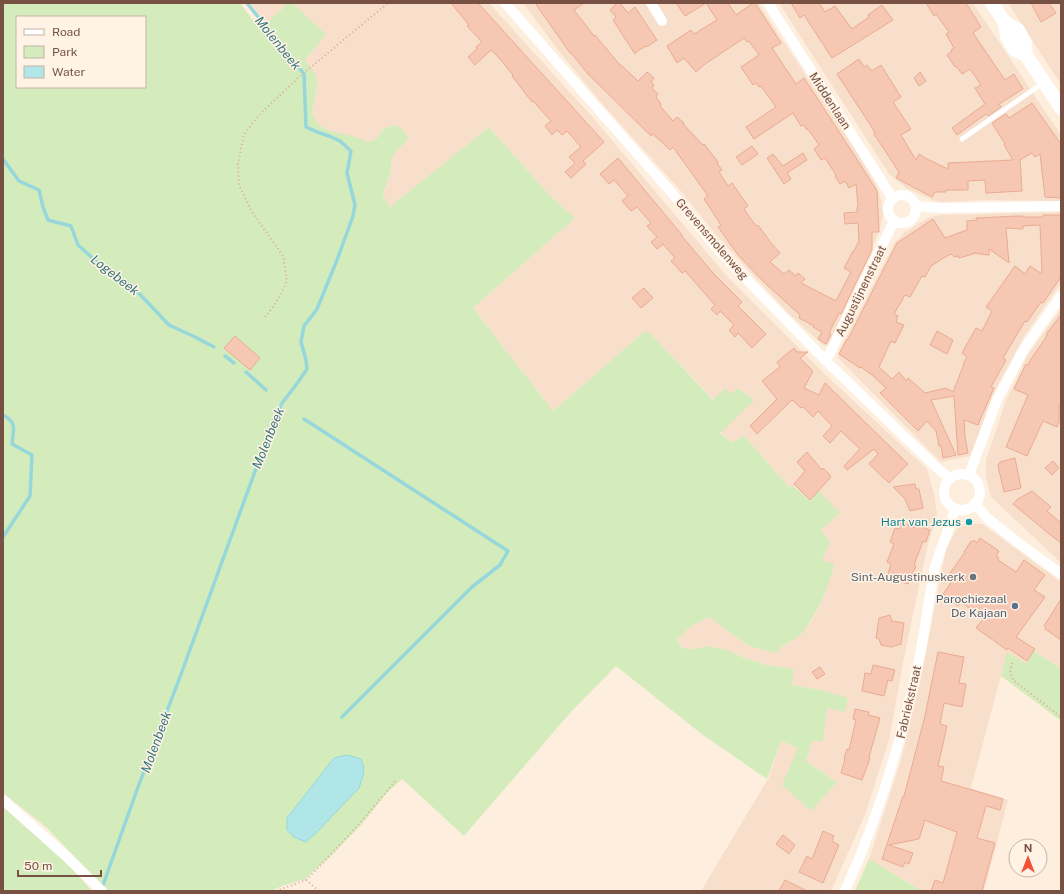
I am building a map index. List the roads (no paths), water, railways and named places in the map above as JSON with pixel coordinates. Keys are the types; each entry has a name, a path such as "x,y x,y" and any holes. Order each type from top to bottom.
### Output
{"street":[{"name":"Grevensmolenweg","path":"504,3 672,193 721,253 826,361 950,479"},
{"path":"651,3 662,21"},
{"name":"Middenlaan","path":"768,3 893,199"},
{"path":"992,3 1004,23 1007,37 1015,50 1026,55 1061,108"},
{"path":"900,196 906,196 911,199 916,206 913,218 904,223 894,221 891,218 888,209 893,199 900,196"},
{"path":"916,206 940,208 1061,206"},
{"name":"Augustijnenstraat","path":"826,361 894,221"},
{"path":"969,475 997,400 1024,349 1061,296"},
{"path":"956,475 969,475 974,478 979,487 980,493 976,503 966,509 955,508 948,502 944,492 945,487 950,479 956,475"},
{"path":"976,503 987,518 1061,574"},
{"name":"Fabriekstraat","path":"845,891 861,857 898,748 918,667 935,567 955,508"},
{"path":"3,800 67,857 99,888"}],"lane":[{"path":"962,139 1044,82"}],"water":[{"path":"347,755 361,759 364,768 359,788 306,842 294,837 287,830 287,818 334,758"}],"waterway":[{"name":"Molenbeek","path":"102,888 273,422 282,403 307,369 301,342 304,326 317,309 337,260 353,216 355,205 347,173 351,151 340,141 306,127 304,74 247,3"},
{"name":"Logebeek","path":"3,159 19,181 39,190 48,220 71,226 78,245 106,270 133,287 169,325 214,347"},
{"name":"Logebeek","path":"225,356 234,363"},
{"name":"Logebeek","path":"246,372 266,390"},
{"name":"Logebeek","path":"3,415 11,421 14,427 12,444 32,455 30,496 3,537"},
{"path":"304,419 508,551 500,565 472,587 342,717"}],"place":[{"name":"Hart van Jezus","path":"969,522"},
{"name":"Sint-Augustinuskerk","path":"973,577"},
{"name":"Parochiezaal De Kajaan","path":"1015,606"}]}
